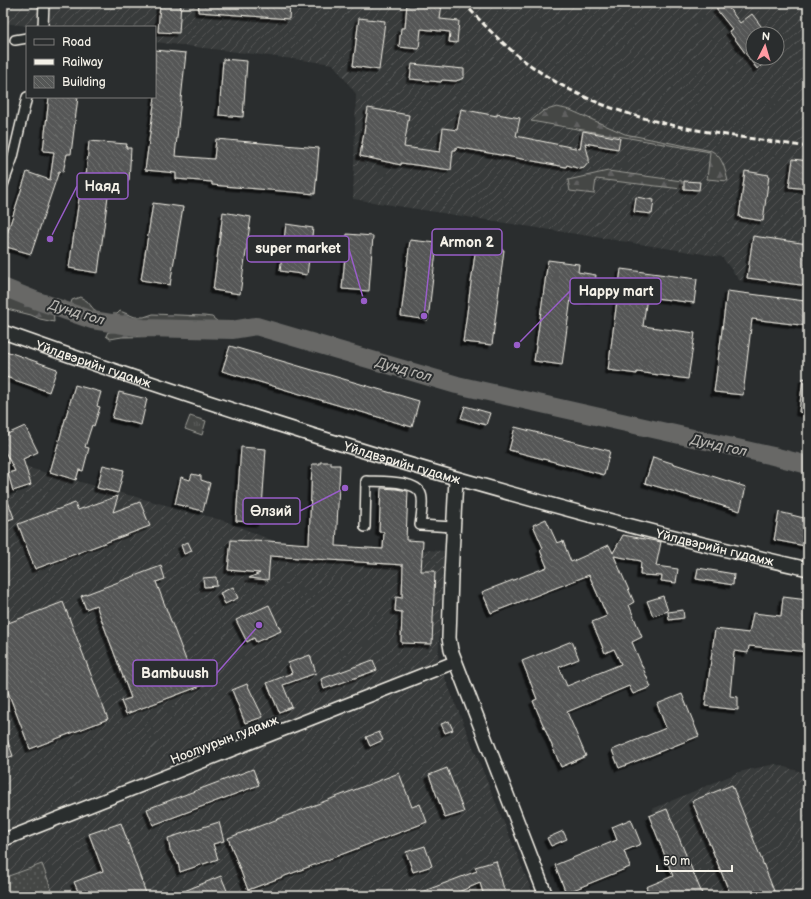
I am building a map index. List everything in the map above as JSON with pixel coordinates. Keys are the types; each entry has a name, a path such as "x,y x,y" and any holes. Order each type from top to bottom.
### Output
{"main road":[{"name":"Yйлдвэрийн гудамж","path":"3,332 242,414 456,479 661,533 808,569"},
{"path":"456,479 449,638 451,650 546,896"}],"street":[{"path":"42,26 44,3"},
{"path":"15,40 26,38"},
{"path":"3,185 13,157 27,98"},
{"path":"364,527 366,481 406,484 418,488 422,496 420,525 453,527"},
{"name":"Ноолуурын гудамж","path":"3,840 455,662"}],"shaded area":[{"path":"3,3 808,3 808,291 739,280 722,257 353,199 356,94 333,64 156,42 156,26 27,26 3,23"},
{"path":"25,467 225,521 276,542 444,551 438,661 534,896 3,896 3,473"},
{"path":"775,764 808,774 808,896 689,896 652,809 739,772"}],"green space":[{"path":"557,107 570,110 625,134 712,151 721,160 725,168 728,181 707,179 710,152 531,121 543,111"},
{"path":"608,171 682,181 682,189 596,179 594,194 570,191 568,180"},
{"path":"3,295 39,303 53,309 54,322 3,308"},
{"path":"80,297 87,301 96,312 96,316 78,312 70,306 72,300"},
{"path":"120,311 135,317 144,317 153,314 204,316 212,317 218,322 216,326 181,326 109,320 113,314 117,314"},
{"path":"138,330 205,333 186,336 122,337 110,339 106,336 108,332"},
{"path":"190,416 206,421 202,435 185,429"},
{"path":"42,864 54,896 3,896 3,878"}],"building":[{"path":"160,3 181,3 179,33 158,32"},
{"path":"199,3 290,3 289,19 198,12"},
{"path":"407,3 442,3 440,19 459,21 457,43 449,42 450,32 421,29 419,49 399,47 401,28 405,28"},
{"path":"725,3 740,23 752,14 761,26 745,26 745,53 729,31 732,29 716,9"},
{"path":"359,18 385,21 379,70 353,66"},
{"path":"156,50 186,53 175,156 214,159 216,139 319,148 315,194 212,185 212,182 176,179 176,173 145,170 156,98"},
{"path":"223,59 247,61 243,117 219,115"},
{"path":"412,64 464,69 464,78 456,81 442,80 441,82 410,79"},
{"path":"49,98 78,98 71,154 67,154 63,172 59,171 31,254 3,246 27,172 50,180 54,152 43,151"},
{"path":"368,108 409,115 404,147 440,152 443,128 457,130 461,109 497,116 497,114 520,118 516,136 580,149 583,131 620,138 618,149 585,143 589,162 584,168 580,169 567,165 566,167 456,147 456,150 453,150 451,170 401,163 401,165 360,156"},
{"path":"89,141 127,144 126,148 131,148 129,181 86,177"},
{"path":"793,159 808,161 808,189 789,187"},
{"path":"745,171 769,175 763,221 739,217"},
{"path":"684,181 700,182 699,190 684,189"},
{"path":"80,192 108,196 98,273 69,268"},
{"path":"636,197 654,200 652,214 634,212"},
{"path":"153,203 183,207 170,285 141,280"},
{"path":"223,212 251,217 240,294 213,290"},
{"path":"286,224 313,228 307,275 280,271"},
{"path":"347,234 373,236 369,291 342,289"},
{"path":"753,236 808,244 808,286 747,278"},
{"path":"410,240 437,243 428,320 401,316"},
{"path":"476,246 504,250 492,345 463,342"},
{"path":"548,260 579,264 578,272 596,275 593,301 571,298 562,365 534,361"},
{"path":"621,269 697,279 694,303 647,297 643,326 695,333 688,379 637,372 637,374 608,370"},
{"path":"727,291 805,301 804,309 808,309 808,326 752,319 743,395 714,392"},
{"path":"230,346 419,401 412,427 222,371"},
{"path":"3,350 57,369 49,392 3,376"},
{"path":"803,378 808,379 808,414 799,412"},
{"path":"75,385 101,392 97,406 100,407 85,447 89,448 83,471 79,470 76,480 50,472"},
{"path":"119,392 147,399 141,425 112,418"},
{"path":"465,406 490,413 486,425 461,418"},
{"path":"25,426 38,452 23,459 31,485 13,491 8,473 15,471 3,448 3,436"},
{"path":"515,427 610,451 604,475 509,450"},
{"path":"241,447 266,449 261,523 236,521"},
{"path":"653,457 746,487 740,511 645,483"},
{"path":"320,462 331,462 331,465 340,465 336,546 383,549 384,532 379,532 381,488 408,491 406,540 423,541 421,571 435,571 432,644 401,643 402,612 395,611 396,597 402,598 403,565 270,556 268,580 249,578 260,573 228,570 231,540 309,544 312,464 320,464"},
{"path":"103,465 124,470 118,493 97,488"},
{"path":"192,474 201,476 201,480 210,483 203,511 175,504 181,477 190,480"},
{"path":"3,490 14,518 3,522"},
{"path":"118,496 113,512 140,502 150,526 35,569 18,524 75,503 78,510"},
{"path":"779,512 808,519 808,531 805,546 774,540"},
{"path":"546,519 557,543 563,541 571,562 609,545 613,553 623,535 661,542 656,566 678,569 676,583 661,581 662,576 640,575 641,561 614,556 634,602 629,605 642,637 632,642 651,687 633,694 629,686 567,712 586,756 561,767 533,701 537,699 522,661 572,641 579,659 559,667 567,686 621,664 614,649 605,653 592,622 607,616 589,575 491,613 482,592 547,567 540,550 543,548 533,525"},
{"path":"188,542 192,551 184,554 181,545"},
{"path":"161,566 165,579 156,582 191,673 200,670 206,684 126,714 121,701 131,698 96,605 86,609 81,596"},
{"path":"698,568 734,574 733,585 696,579"},
{"path":"216,577 217,586 204,587 203,578"},
{"path":"233,587 238,598 225,604 220,593"},
{"path":"663,596 668,611 653,616 647,601"},
{"path":"783,597 808,600 808,652 749,646 748,653 734,651 730,696 738,697 738,710 705,706 715,629 749,633 753,613 781,616"},
{"path":"63,602 108,719 30,749 3,679 3,625"},
{"path":"269,605 281,631 256,642 254,638 247,642 236,620"},
{"path":"683,610 684,618 669,620 668,612"},
{"path":"310,655 316,673 283,685 292,707 279,712 267,683 292,673 288,663"},
{"path":"373,660 377,670 324,689 321,679"},
{"path":"247,684 263,717 245,723 232,690"},
{"path":"682,694 699,736 619,768 612,750 666,728 657,704"},
{"path":"449,721 453,730 445,733 441,724"},
{"path":"4,731 13,756 3,759 3,732"},
{"path":"379,732 383,740 370,746 366,737"},
{"path":"447,768 464,812 445,818 429,775"},
{"path":"253,769 259,785 153,825 147,809"},
{"path":"399,773 412,807 420,804 427,822 248,890 228,838"},
{"path":"732,785 776,896 731,896 692,801"},
{"path":"667,809 703,896 650,896 646,887 673,876 649,816"},
{"path":"631,819 641,844 624,851 630,867 566,893 555,865 617,840 612,827"},
{"path":"219,822 224,841 213,844 218,859 180,872 178,863 170,850 168,838"},
{"path":"121,823 147,896 80,896 74,882 103,871 89,834"},
{"path":"563,831 567,839 551,846 547,838"},
{"path":"425,846 432,866 413,872 406,852"},
{"path":"496,861 506,896 484,896 480,883 449,896 411,896 477,871 475,867"},
{"path":"221,876 228,893 222,896 172,896"}],"waterway":[{"name":"Дунд гол","path":"3,287 92,320 143,328 232,330 256,326 457,385 808,465"}],"railway":[{"path":"464,3 509,49 526,62 558,83 592,100 626,113 697,130 808,147"}],"place":[{"name":"Наяд","path":"50,239"},
{"name":"super market","path":"364,301"},
{"name":"Armon 2","path":"424,316"},
{"name":"Happy mart","path":"517,345"},
{"name":"Өлзий","path":"345,488"},
{"name":"Bambuush","path":"259,625"}]}
